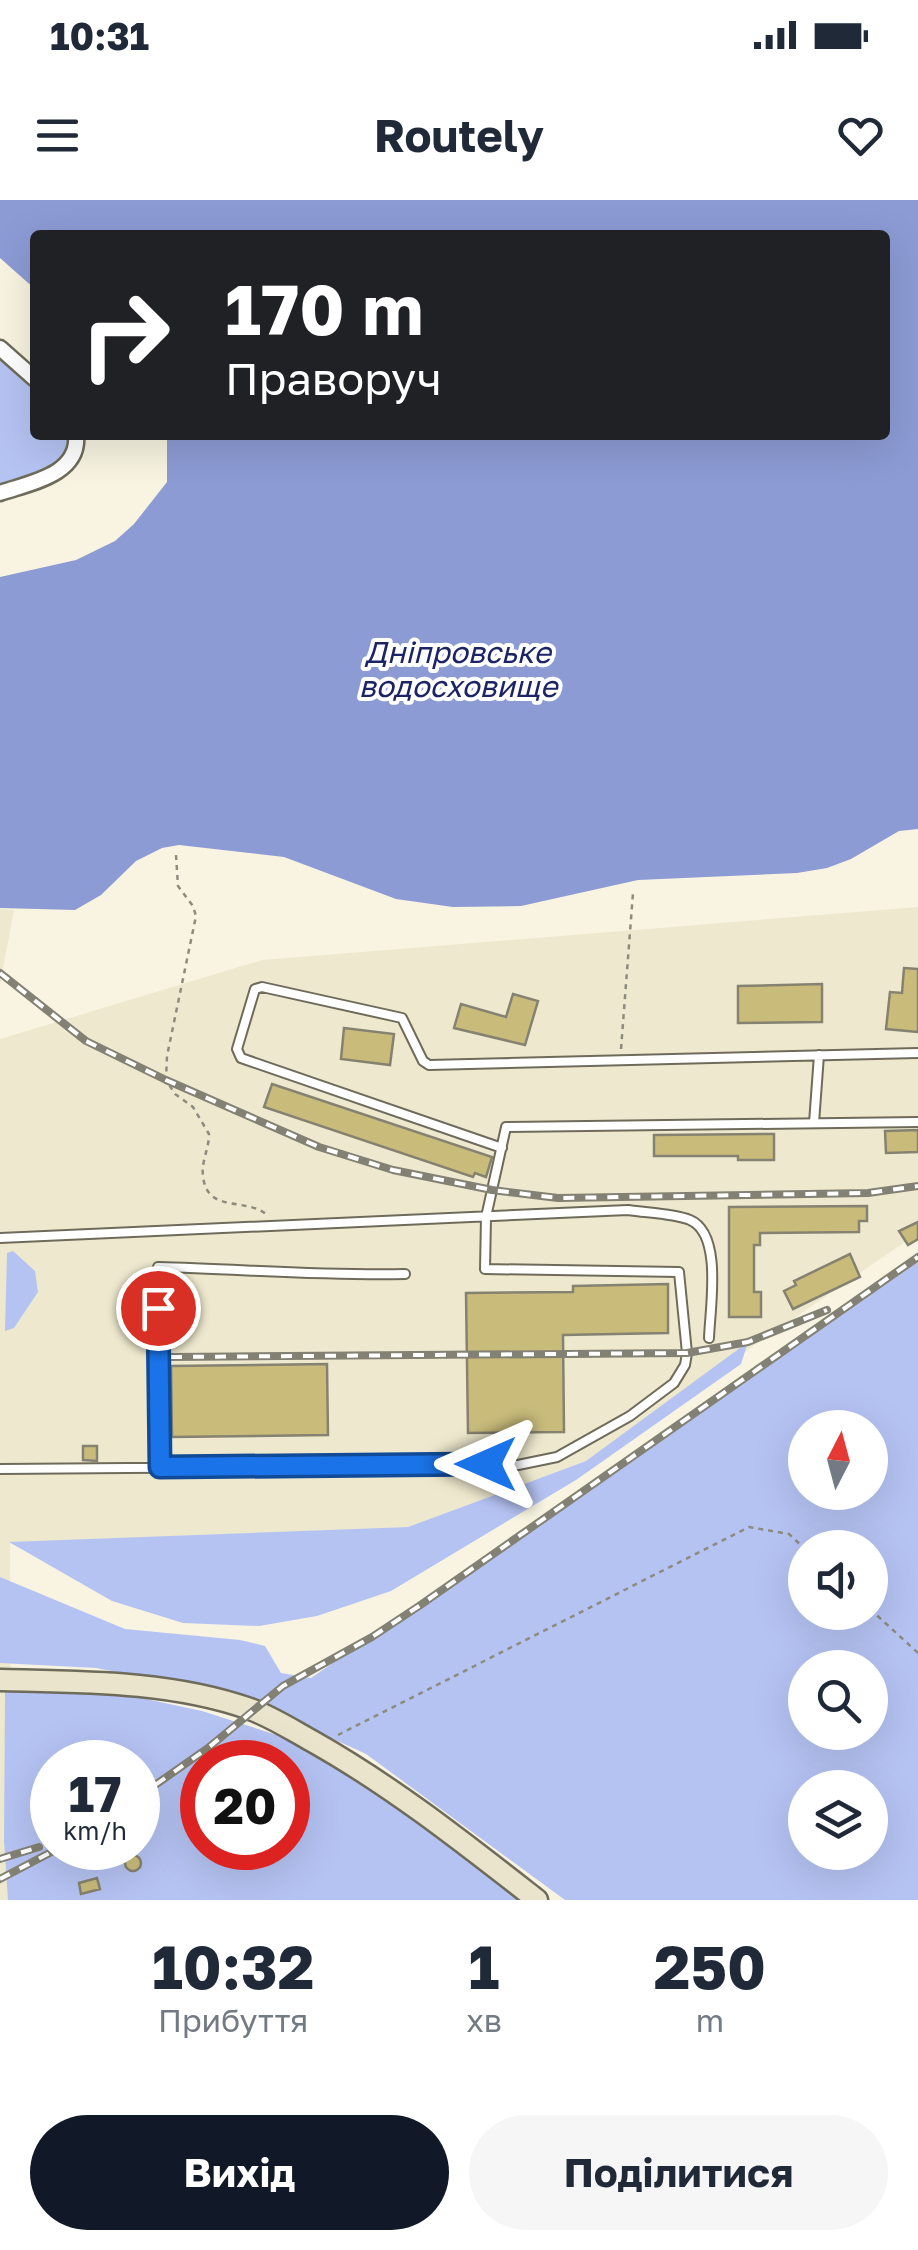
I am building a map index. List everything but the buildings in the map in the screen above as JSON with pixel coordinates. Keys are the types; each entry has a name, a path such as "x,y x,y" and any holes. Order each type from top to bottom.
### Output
{"street":[{"path":"0,348 30,375"},
{"path":"0,493 63,468 73,456 75,440"},
{"path":"0,1680 91,1682 209,1698 253,1710 318,1744 420,1809 537,1900"}],"lane":[{"path":"502,1148 240,1058 236,1048 255,990 262,987 402,1018 423,1061 429,1064 918,1053"},
{"path":"814,1123 820,1055"},
{"path":"0,1469 518,1465 557,1457 630,1416 674,1383 685,1365 686,1352 679,1272 485,1269 486,1217 506,1127 918,1122"},
{"path":"0,1238 628,1210 691,1220 706,1231 711,1250 709,1338"},
{"path":"160,1467 158,1268 283,1270 318,1276 405,1274"}],"path":[{"path":"176,855 178,886 196,916 167,1056 166,1080 175,1094 193,1107 209,1134 202,1172 206,1187 224,1204 259,1208 268,1214 272,1226"},
{"path":"620,1060 633,893"},
{"path":"318,1744 749,1527 788,1534"},
{"path":"888,1626 918,1653"}],"shaded area":[{"path":"0,355 30,382 30,440 70,440 55,466 0,487"},
{"path":"918,907 918,1233 586,1461 408,1527 10,1543 12,1900 0,1900 0,1039 262,960"},
{"path":"0,909 14,910 0,985"},
{"path":"13,1251 35,1271 38,1292 14,1328 5,1331 7,1253"},
{"path":"918,1258 918,1900 565,1900 366,1754 270,1710 211,1690 96,1668 0,1663 0,1577 125,1629 265,1646 281,1673 311,1678"},
{"path":"748,1342 741,1364 576,1480 391,1591 317,1616 259,1626 183,1623 112,1601 9,1542 408,1527 586,1461"},
{"path":"5,1692 118,1693 202,1711 292,1740 180,1740 180,1870 310,1870 310,1746 426,1824 524,1900 8,1900 4,1841"}],"water":[{"name":"Дніпровське водосховище","path":"0,200 918,200 918,829 899,831 827,868 797,873 638,880 521,906 453,907 396,899 284,857 179,845 162,848 136,861 101,895 75,910 0,908 0,577 76,560 115,541 134,524 167,482 167,440 890,440 890,230 30,230 30,285 0,258"}],"railway":[{"path":"0,973 86,1041 319,1147 393,1170 492,1190 558,1198 868,1193 918,1186"},
{"path":"160,1782 283,1686 419,1606 918,1257"},
{"path":"171,1357 687,1353 748,1342 827,1310"},
{"path":"0,1859 30,1850"},
{"path":"0,1879 30,1863"}],"route":[{"path":"158,1308 160,1467 486,1464"}]}
